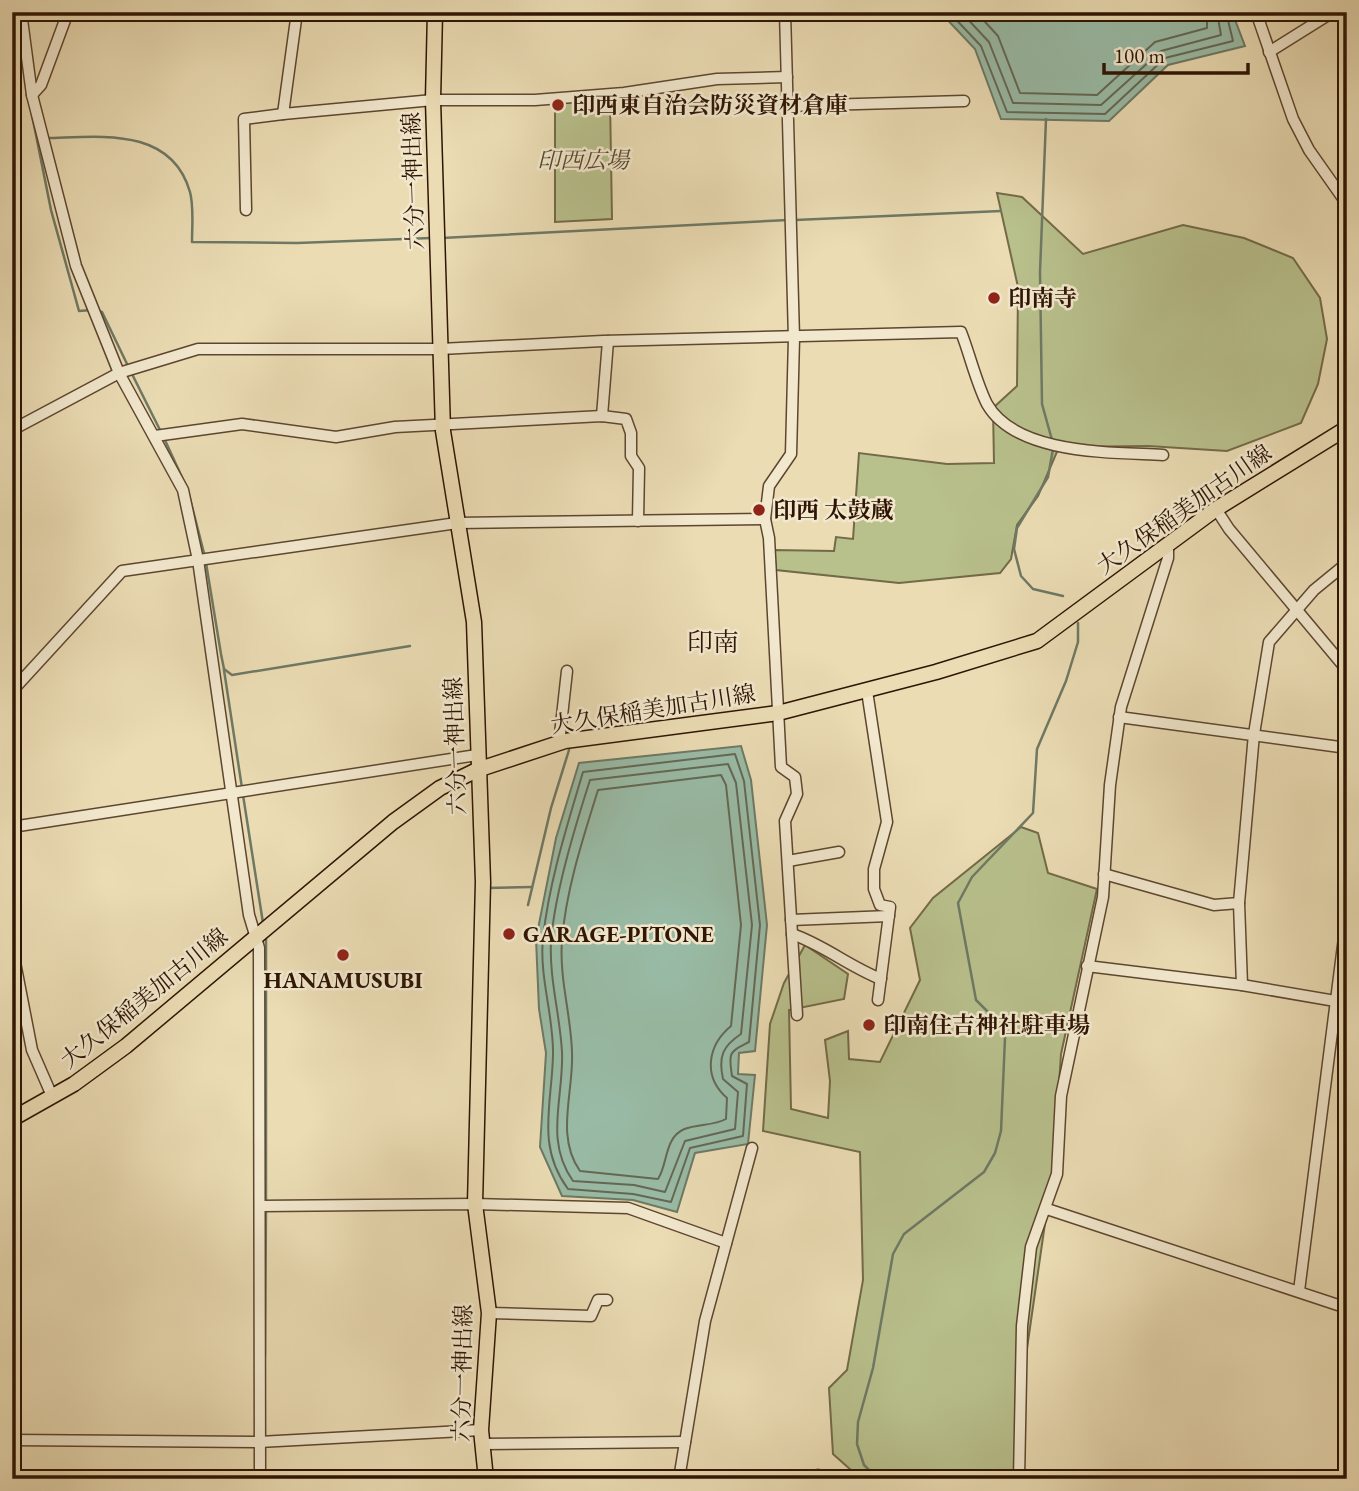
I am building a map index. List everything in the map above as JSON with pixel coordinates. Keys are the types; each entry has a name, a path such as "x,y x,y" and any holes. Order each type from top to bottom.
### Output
{"main road":[{"name":"六分一神出線","path":"435,12 433,100 443,426 474,622 483,882 475,1204 489,1313 482,1437 486,1479"},
{"name":"大久保稲美加古川線","path":"12,1119 74,1084 126,1046 393,822 477,762 559,743 778,713 867,691 1037,641 1216,509 1347,428"}],"street":[{"path":"21,12 32,95 76,266 119,373 183,490 198,560 249,915 257,936 261,1206 260,1479"},
{"path":"32,95 41,85 68,12"},
{"path":"283,114 297,12"},
{"path":"785,12 794,338 791,454 769,486 765,519 769,538 781,766 795,776 797,794 785,821 797,1014"},
{"path":"1256,12 1293,119 1308,150 1347,204"},
{"path":"1269,52 1334,12"},
{"path":"246,209 244,119 433,100 535,100 624,93 717,79 787,77"},
{"path":"787,106 964,101"},
{"path":"12,430 119,373 198,349 440,349 608,341 961,332 988,405 1010,428 1071,449 1163,455"},
{"path":"603,416 608,341"},
{"path":"514,409 515,422"},
{"path":"155,436 242,424 336,437 395,427 603,416 626,419 631,433 631,456 639,468 638,521"},
{"path":"1216,509 1228,529 1347,670"},
{"path":"12,691 122,571 457,523 765,519"},
{"path":"1019,1479 1023,1326 1031,1247 1047,1209 1057,1174 1061,1096 1103,897 1119,717 1168,558 1168,544"},
{"path":"1242,985 1239,903 1254,734 1269,642 1296,609 1347,563"},
{"path":"559,743 567,671"},
{"path":"867,691 887,822 874,869 874,889 880,905 890,906 878,1000"},
{"path":"1119,717 1347,748"},
{"path":"12,827 232,793 477,762"},
{"path":"788,861 839,852"},
{"path":"1104,874 1214,905 1239,903"},
{"path":"1299,1292 1341,1002 1347,914"},
{"path":"791,920 889,916"},
{"path":"792,934 855,969 881,979"},
{"path":"12,947 32,1050 52,1096"},
{"path":"1087,966 1242,985 1341,1002"},
{"path":"679,1479 705,1321 752,1148"},
{"path":"261,1206 475,1204 628,1208 726,1244"},
{"path":"1047,1209 1347,1308"},
{"path":"489,1313 591,1316 598,1300 607,1300"},
{"path":"12,1440 259,1441 482,1437 685,1442"}],"green space":[{"name":"印西広場","path":"610,99 612,219 555,222 555,101"},
{"path":"997,193 1022,197 1083,254 1183,225 1244,238 1293,258 1320,298 1327,339 1318,384 1301,423 1227,451 1148,446 1059,447 1038,496 1017,525 1011,559 1000,573 899,583 776,570 774,550 834,551 836,537 853,539 859,453 947,464 994,463 993,408 1017,386 1018,287"},
{"path":"1021,827 1038,833 1048,873 1097,889 1061,1054 1054,1161 1018,1411 1018,1479 861,1479 833,1454 829,1388 847,1370 863,1280 860,1152 763,1131 770,1024 784,983 805,945 848,974 844,999 789,1010 791,1109 828,1118 830,1081 825,1040 848,1031 849,1059 880,1062 920,980 910,928 933,898"}],"water":[{"path":"940,12 1232,12 1245,46 1168,65 1109,121 1001,119 975,49"},
{"path":"741,746 751,780 767,925 755,1051 739,1053 738,1074 755,1075 748,1144 695,1153 677,1212 633,1200 562,1196 540,1147 546,1053 539,1009 536,939 556,838 579,763"}],"waterway":[{"path":"14,12 20,47"},
{"path":"32,115 51,210 79,311 92,310"},
{"path":"1046,119 1040,272 1042,404 1052,440"},
{"path":"46,138 110,137 131,140 150,146 167,156 181,171 190,192 192,242 297,243 431,238"},
{"path":"795,220 1001,211"},
{"path":"442,238 788,220"},
{"path":"98,311 102,312 128,366"},
{"path":"131,372 161,432"},
{"path":"164,438 186,486"},
{"path":"1053,449 1048,477 1017,528 1014,549 1021,576 1033,589 1063,596"},
{"path":"189,495 205,557"},
{"path":"206,563 224,669 232,675 410,646"},
{"path":"886,1479 874,1475 864,1465 857,1444 858,1422 873,1368 893,1254 904,1234 984,1172 995,1153 1001,1131 1005,1038 994,1018 976,1000 958,903 972,877 1033,813 1037,749 1066,681 1078,642 1078,623"},
{"path":"224,670 242,788"},
{"path":"528,905 551,808 569,750"},
{"path":"243,795 263,923"},
{"path":"486,888 532,887"},
{"path":"266,936 266,1202"},
{"path":"265,1356 266,1209"}],"place":[{"name":"印西東自治会防災資材倉庫","path":"558,105"},
{"name":"印南寺","path":"994,298"},
{"name":"印西 太鼓蔵","path":"759,510"},
{"name":"GARAGE-PITONE","path":"509,934"},
{"name":"HANAMUSUBI","path":"343,955"},
{"name":"印南住吉神社駐車場","path":"869,1025"}],"district":[{"name":"印南","path":"713,642"}]}
